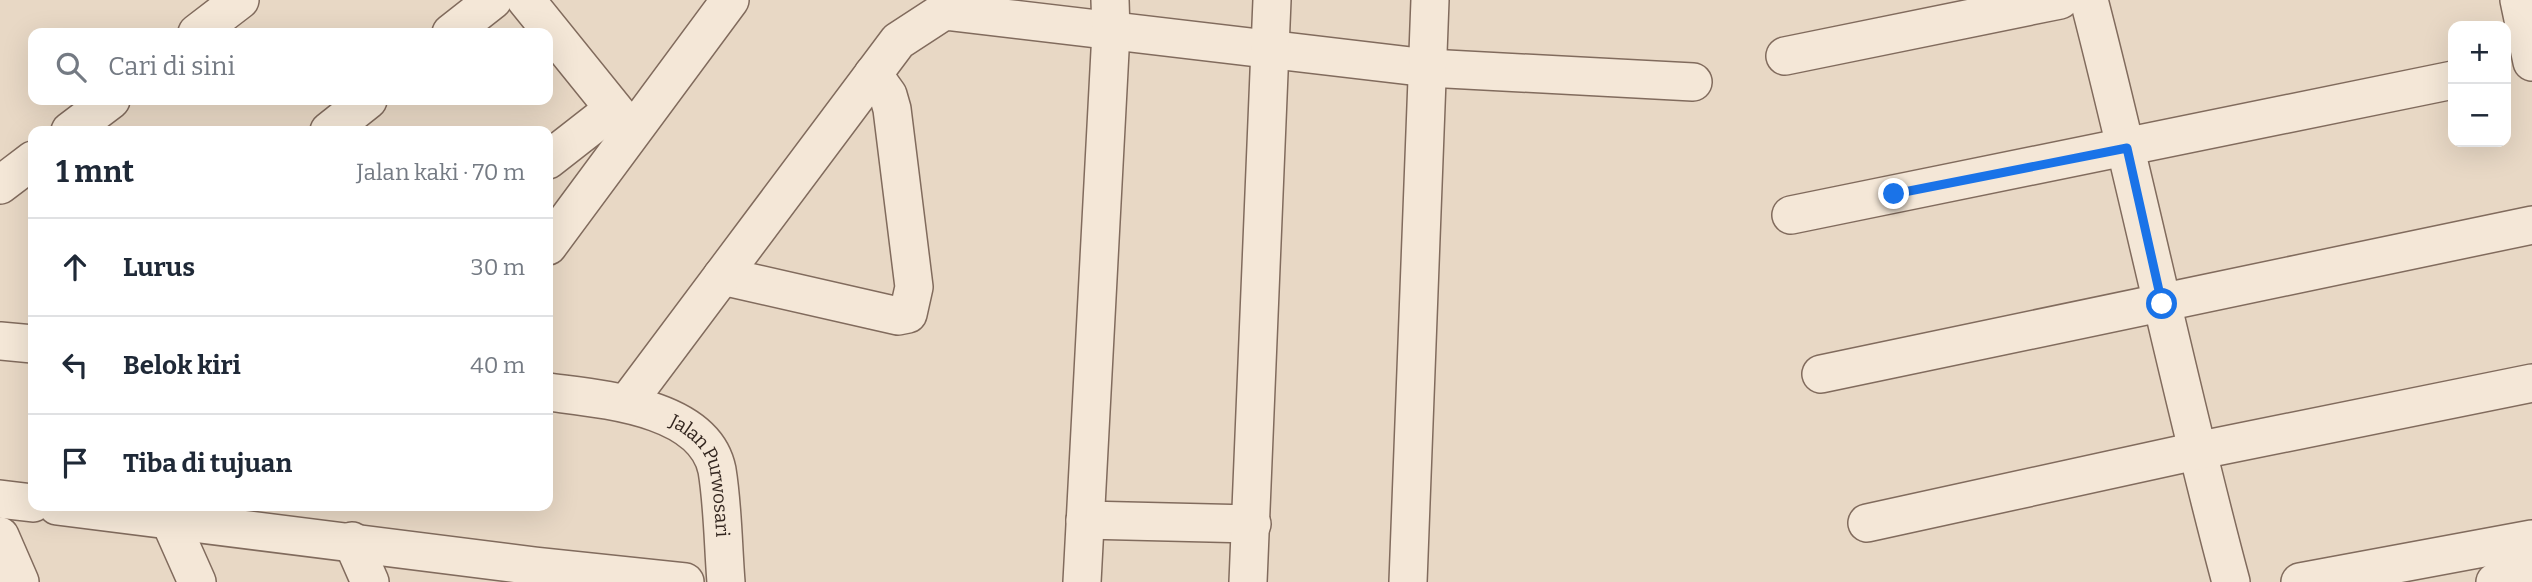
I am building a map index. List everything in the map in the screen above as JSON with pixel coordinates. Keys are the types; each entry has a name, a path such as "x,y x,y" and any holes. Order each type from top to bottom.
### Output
{"street":[{"path":"204,28 240,0"},
{"path":"457,28 493,0"},
{"path":"526,0 548,28"},
{"path":"553,237 622,120 730,0"},
{"path":"1248,582 1272,0"},
{"path":"1408,582 1430,0"},
{"path":"1785,56 2060,0"},
{"path":"2089,0 2127,148 2196,451 2231,582"},
{"path":"2511,68 2532,63 2519,0"},
{"path":"627,403 898,41 944,5 1111,16 1271,49 1428,68 1693,82"},
{"path":"1082,582 1111,16"},
{"path":"553,34 622,120"},
{"path":"722,276 898,316 908,314 914,287 892,109 888,95 873,74"},
{"path":"1791,215 2448,81"},
{"path":"77,126 104,105"},
{"path":"335,126 362,105"},
{"path":"553,157 622,120"},
{"path":"0,186 28,164"},
{"path":"1821,374 2532,225"},
{"path":"0,341 28,344"},
{"path":"1867,523 2196,451 2532,383"},
{"name":"Jalan Purwosari","path":"553,393 627,403 684,424 704,440 716,468 726,582"},
{"path":"0,499 28,502"},
{"path":"100,511 352,541 539,574 685,582"},
{"path":"169,519 197,582"},
{"path":"1085,520 1252,524"},
{"path":"0,536 20,582"},
{"path":"2300,582 2532,538"},
{"path":"352,541 370,582"},
{"path":"2495,582 2532,575"}],"route":[{"path":"1894,194 2127,148 2162,304"}]}
